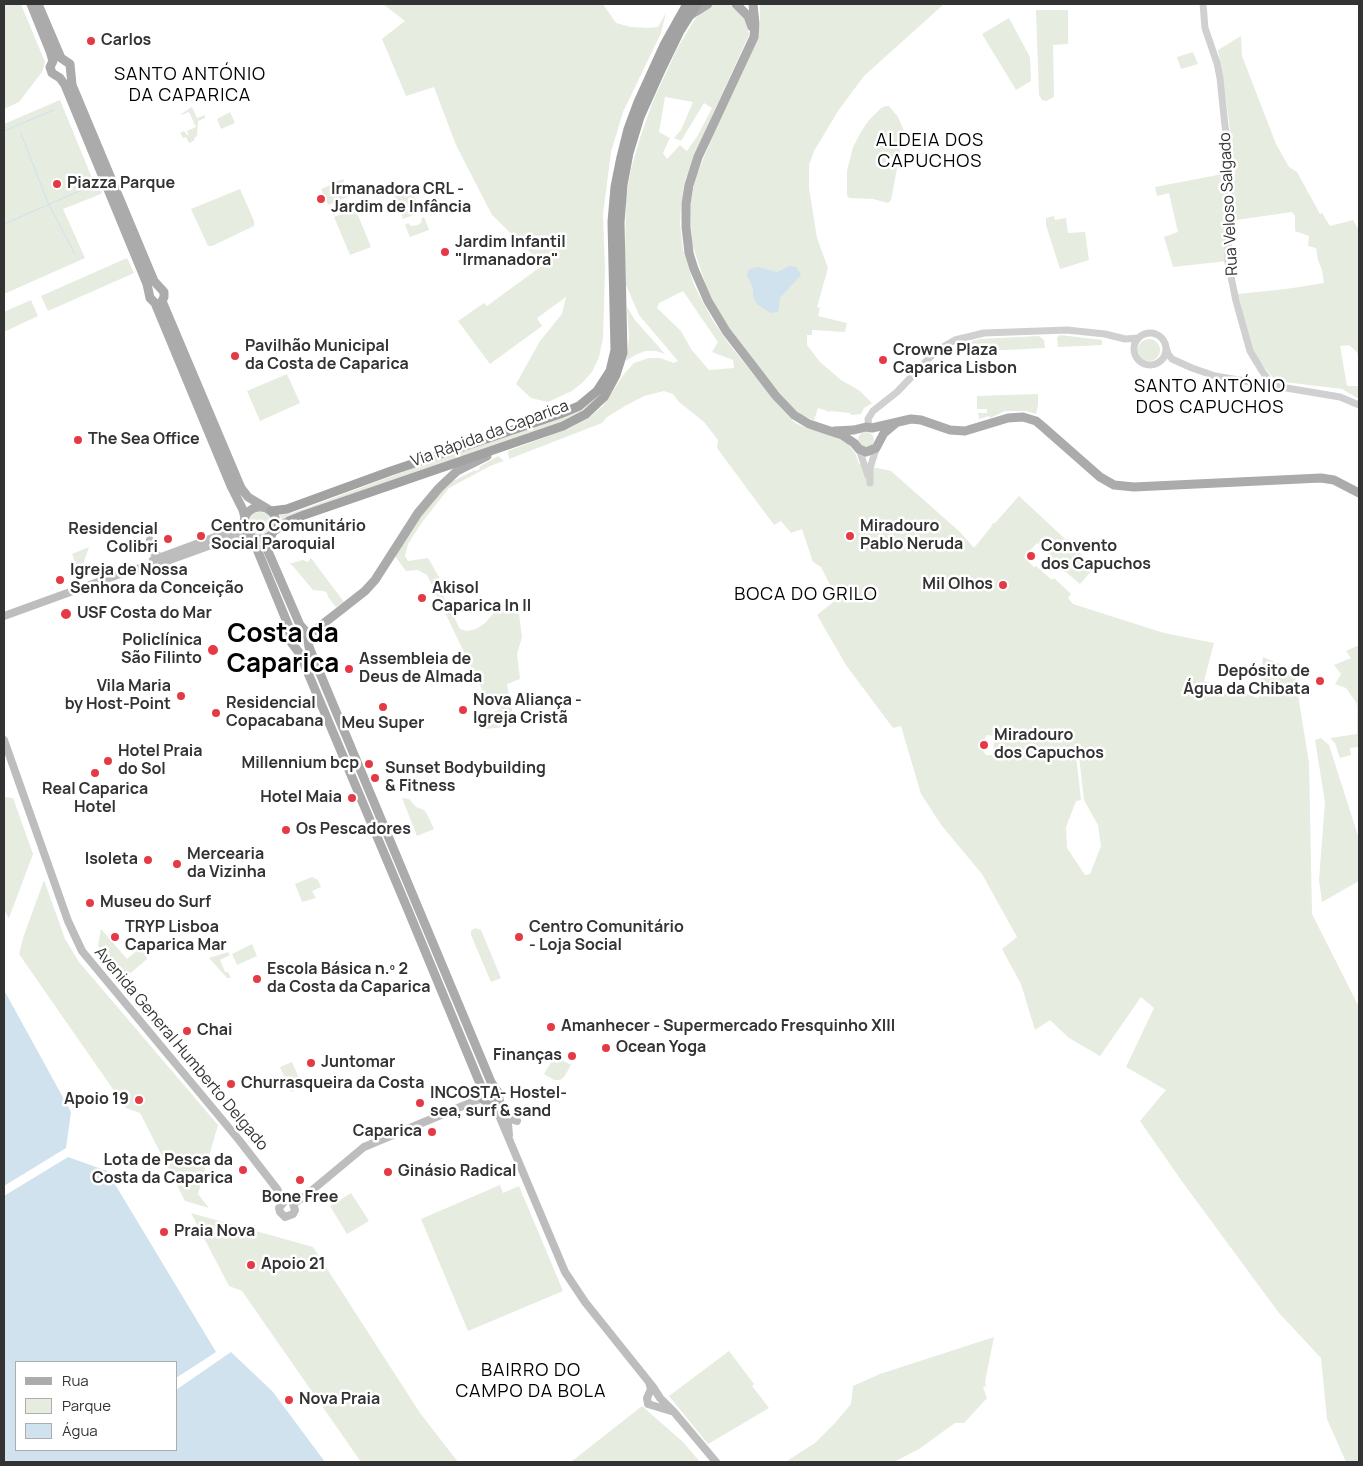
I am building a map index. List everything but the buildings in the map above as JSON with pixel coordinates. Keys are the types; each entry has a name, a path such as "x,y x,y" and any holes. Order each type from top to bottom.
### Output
{"highway":[{"name":"Via Rápida da Caparica","path":"269,510 287,509 560,414 579,406 597,391 610,371 615,350 612,222 615,187 622,150 638,102 664,45 686,4"},
{"name":"Via Rápida da Caparica","path":"273,532 288,521 304,515 557,429 577,420 597,405 612,384 618,370 623,342 620,222 626,165 632,140 645,105 673,44 697,4"}],"main road":[{"path":"31,4 57,59 70,64 72,85 154,281 165,295 158,302"},
{"path":"38,4 57,59"},
{"path":"689,16 708,4"},
{"path":"739,4 752,13 755,28"},
{"path":"739,4 752,25 750,47"},
{"path":"753,4 755,28 750,47 693,170 688,189 686,227 689,253 700,283 720,323 779,400 801,419 832,431 869,452 878,445 884,433 896,422"},
{"path":"57,59 50,70 54,76 60,78 68,75 70,70"},
{"path":"60,78 132,245 150,290 150,298 158,302 241,488 248,497 269,510 276,520 267,549 306,634 414,897 497,1091 510,1140 566,1272 584,1302 659,1397 658,1404 654,1407"},
{"path":"150,294 154,288 161,289"},
{"path":"158,302 234,492 243,510 245,528 251,536 288,627 291,642 302,659 484,1097 503,1116 508,1124 510,1140"},
{"path":"832,431 865,429 916,419 944,428 965,431 1008,418 1019,417 1036,421 1105,481 1122,487 1321,478 1334,480 1358,492"},
{"path":"306,634 314,631 364,591 382,570 424,504 458,471 494,452 557,429"},
{"path":"865,429 878,435 878,445"},
{"path":"856,446 854,436 865,429"},
{"path":"4,616 131,570 138,565 148,564 161,556 234,530 254,508 261,507 269,510"},
{"path":"161,556 236,536 251,536 262,539 273,532"},
{"path":"289,637 292,630 299,628 306,634"},
{"path":"295,646 302,646 306,634"},
{"name":"Avenida General Humberto Delgado","path":"4,740 68,921 82,950 239,1140 277,1189 284,1202"},
{"path":"484,1097 486,1088 497,1091"},
{"path":"293,1204 364,1147 484,1097 495,1102 497,1091"},
{"path":"289,1201 295,1208 291,1216 285,1217 281,1214 280,1208 284,1202 289,1201"},
{"path":"649,1382 648,1404 674,1412"},
{"path":"648,1396 654,1393 659,1397 716,1462"}],"street":[{"name":"Rua Veloso Salgado","path":"1203,4 1205,28 1220,78 1230,156 1228,262 1250,351 1264,379"},
{"path":"865,429 868,417 877,407 897,392 936,351 955,340 971,335 1067,330 1105,334 1125,339 1138,338 1146,334 1156,334 1162,340 1168,354 1172,358 1205,373 1249,383 1264,379 1278,387 1340,397 1359,405"},
{"path":"1138,338 1134,346 1135,357 1143,364 1152,365 1161,360 1172,358"},
{"path":"1125,339 1134,346"},
{"path":"1161,360 1166,347"},
{"path":"856,446 870,483 870,468 878,445"}],"green space":[{"path":"4,4 21,4 45,62 42,72 19,102 4,109"},
{"path":"383,4 603,4 616,23 631,27 648,28 658,27 666,13 661,33 623,112 611,152 603,214 605,270 603,338 599,357 592,372 582,383 572,391 548,402 531,398 516,384 540,341 562,314 566,297 537,318 542,326 490,364 458,321 484,303 487,306 543,265 492,215 456,145 434,87 406,96 382,39 405,21"},
{"path":"726,4 735,7 747,21 749,35 685,180 680,224 683,250 694,285 713,321 778,405 795,423 834,436 848,444 855,453 859,464 891,471 960,532 974,548 993,523 1019,496 1094,568 1080,584 1060,567 1057,569 1045,558 1049,554 1037,543 1024,557 1034,567 1036,566 1052,580 1054,578 1071,594 1068,598 1073,604 1164,633 1214,643 1204,681 1259,698 1263,657 1294,670 1309,763 1312,914 1359,1007 1359,1462 1346,1462 1327,1419 1321,1358 1279,1313 1140,1121 1166,1090 1126,1067 1154,1008 1141,997 1100,1056 1069,1038 1050,1020 1035,1030 1021,984 1002,949 1017,937 982,874 942,826 921,794 901,726 893,728 846,665 817,615 837,599 821,567 813,562 802,529 791,533 781,521 774,525 717,448 718,440 704,422 679,402 673,394 664,391 644,396 607,417 602,423 509,459 508,451 570,428 591,416 603,406 624,374 634,363 649,358 660,358 674,363 678,361 639,315 626,285 626,198 631,169 653,101 678,47 695,19 703,11 714,5","holes":["665,97 693,102 681,130 674,138 681,141 704,103 712,108 687,151 680,145 667,159 663,153 670,138 659,132","683,291 718,342 712,352 733,360 734,368 709,370 691,349 681,331 657,308 659,303","987,735 994,736 993,755 986,755 982,749 982,742","1076,756 1079,756 1084,800 1098,825 1101,846 1090,874 1085,875 1067,848 1066,827 1076,801 1081,800"]},
{"path":"760,4 944,4 864,76 838,111 814,151 809,165 809,188 817,238 828,268 817,307 820,308 818,316 847,323 845,332 812,330 812,335 807,335 807,345 820,362 841,380 860,391 872,403 864,408 861,414 851,415 850,413 830,412 818,408 814,420 820,423 802,415 793,409 755,363 722,318 708,291 692,244 690,207 695,179 727,101 756,41 760,26"},
{"path":"1036,10 1068,10 1068,44 1053,45 1054,97 1046,101 1042,100 1039,95"},
{"path":"1009,18 1030,57 1031,81 1016,90 982,34"},
{"path":"1241,36 1242,56 1276,144 1289,167 1297,172 1320,214 1322,213 1330,226 1353,220 1359,230 1359,360 1357,352 1349,345 1340,346 1347,386 1359,386 1359,399 1342,389 1276,381 1256,358 1248,337 1238,294 1324,283 1316,248 1308,246 1309,236 1295,231 1295,216 1292,212 1236,220 1231,223 1235,167 1218,50"},
{"path":"1193,52 1198,64 1181,69 1177,57"},
{"path":"60,100 94,183 100,187 102,192 63,209 85,258 4,294 4,124"},
{"path":"889,106 898,117 904,131 891,200 888,203 873,199 849,198 847,195 847,171 853,147 869,120 881,108"},
{"path":"192,107 197,118 205,115 205,118 198,121 197,136 194,138 195,140 189,143 186,137 183,138 180,133 184,131 189,135 178,115 187,131 196,127 189,112 181,115"},
{"path":"230,112 235,123 221,129 217,119"},
{"path":"1228,173 1225,233 1227,261 1173,267 1164,237 1178,232 1169,193 1157,196 1155,187"},
{"path":"343,179 350,196 328,205 321,189"},
{"path":"410,186 421,212 403,219 393,193"},
{"path":"240,189 254,221 254,226 212,246 208,246 191,209"},
{"path":"355,208 371,247 350,255 334,217"},
{"path":"1054,216 1055,220 1066,218 1068,233 1085,232 1089,260 1060,269 1046,225 1046,218"},
{"path":"424,217 429,230 410,237 405,225 408,223 411,226 418,225"},
{"path":"127,258 134,273 48,311 41,296"},
{"path":"31,300 38,316 4,332 4,312"},
{"path":"627,307 635,320 665,354 656,351 645,351 626,361 629,338"},
{"path":"1060,335 1102,340 1102,345 1058,347 1057,338"},
{"path":"1039,336 1044,340 1045,348 964,352 961,344 980,339"},
{"path":"1149,339 1159,346 1160,350 1153,360 1149,361 1139,354 1138,350 1145,340"},
{"path":"287,374 300,403 260,421 247,391"},
{"path":"604,388 602,394 589,408 570,420 282,522 280,515 292,513 403,472 569,415 591,402"},
{"path":"1038,394 1036,414 1026,411 1005,411 990,418 989,416 979,419 978,413 987,413 987,409 977,409 977,396"},
{"path":"866,432 874,440 866,448 858,440"},
{"path":"498,456 504,461 490,466 449,488 408,544 405,556 408,561 428,558 439,577 443,595 460,629 467,631 476,629 485,623 499,607 519,614 522,637 517,654 520,679 507,684 515,726 485,729 491,713 501,709 497,698 488,702 427,575 418,570 406,571 395,556 427,505 451,482 480,469 479,467"},
{"path":"260,512 268,515 271,523 268,531 260,534 252,531 249,523 252,515"},
{"path":"89,547 81,570 78,570 72,554"},
{"path":"311,558 344,602 336,607 327,593 313,590 292,565 289,564 303,560 308,562"},
{"path":"1359,645 1359,747 1350,748 1351,755 1340,758 1335,743 1330,738 1357,734 1357,707 1356,702 1346,688 1335,684 1341,674 1334,665 1351,658 1346,651"},
{"path":"1321,738 1329,745 1359,839 1359,881 1322,902 1319,880 1325,802 1315,740"},
{"path":"4,797 13,798 33,854 9,918 4,910"},
{"path":"402,798 409,799 416,807 424,810 434,829 417,836"},
{"path":"312,877 318,880 321,887 312,891 316,898 302,902 295,884"},
{"path":"44,880 65,939 79,962 218,1125 198,1194 209,1208 185,1201 140,1113 126,1108 19,954"},
{"path":"475,928 481,930 501,978 491,982 471,935 471,931"},
{"path":"101,929 127,959 140,948 147,959 127,976 121,975 98,946"},
{"path":"252,944 257,956 237,965 232,954"},
{"path":"228,952 230,955 220,960 225,972 228,972 231,978 227,978 209,958"},
{"path":"555,1056 571,1065 560,1080 554,1080 544,1074"},
{"path":"292,1062 303,1087 291,1092 280,1067"},
{"path":"500,1185 503,1193 519,1186 563,1291 468,1331 421,1219"},
{"path":"351,1193 369,1221 347,1234 330,1206"},
{"path":"191,1213 313,1247 420,1413 458,1462 361,1462 242,1291 229,1286"},
{"path":"994,1337 985,1382 986,1386 983,1387 987,1398 964,1423 955,1423 919,1449 894,1462 787,1462 815,1443 835,1423 851,1404 853,1386 880,1374"},
{"path":"729,1351 754,1384 752,1386 769,1408 708,1444 669,1396"},
{"path":"642,1406 683,1442 700,1462 571,1462"}],"water":[{"path":"789,266 796,267 801,275 780,298 778,312 769,312 757,304 753,297 753,288 747,275 748,271 758,267 777,272"},
{"path":"4,990 71,1112 66,1148 4,1186"},
{"path":"68,1157 107,1171 216,1352 178,1377 178,1361 15,1361 15,1451 178,1451 178,1389 231,1352 273,1392 325,1462 4,1462 4,1196"}],"waterway":[{"path":"4,131 54,110"},
{"path":"21,134 49,205 75,254"},
{"path":"4,224 91,186"}],"place":[{"name":"Carlos","path":"91,41"},
{"name":"Piazza Parque","path":"57,184"},
{"name":"Irmanadora CRL - Jardim de Infância","path":"321,199"},
{"name":"Jardim Infantil \"Irmanadora\"","path":"445,252"},
{"name":"Pavilhão Municipal da Costa de Caparica","path":"235,356"},
{"name":"Crowne Plaza Caparica Lisbon","path":"883,360"},
{"name":"The Sea Office","path":"78,440"},
{"name":"Centro Comunitário Social Paroquial","path":"201,536"},
{"name":"Miradouro Pablo Neruda","path":"850,536"},
{"name":"Residencial Colibri","path":"168,539"},
{"name":"Convento dos Capuchos","path":"1031,556"},
{"name":"Igreja de Nossa Senhora da Conceição","path":"60,580"},
{"name":"Mil Olhos","path":"1003,585"},
{"name":"Akisol Caparica In II","path":"422,598"},
{"name":"USF Costa do Mar","path":"66,614"},
{"name":"Policlínica São Filinto","path":"213,650"},
{"name":"Assembleia de Deus de Almada","path":"349,669"},
{"name":"Depósito de Água da Chibata","path":"1320,681"},
{"name":"Vila Maria by Host-Point","path":"181,696"},
{"name":"Meu Super","path":"383,707"},
{"name":"Nova Aliança - Igreja Cristã","path":"463,710"},
{"name":"Residencial Copacabana","path":"216,713"},
{"name":"Miradouro dos Capuchos","path":"984,745"},
{"name":"Hotel Praia do Sol","path":"108,761"},
{"name":"Millennium bcp","path":"369,764"},
{"name":"Real Caparica Hotel","path":"95,773"},
{"name":"Sunset Bodybuilding & Fitness","path":"375,778"},
{"name":"Hotel Maia","path":"352,798"},
{"name":"Os Pescadores","path":"286,830"},
{"name":"Isoleta","path":"148,860"},
{"name":"Mercearia da Vizinha","path":"177,864"},
{"name":"Museu do Surf","path":"90,903"},
{"name":"TRYP Lisboa Caparica Mar","path":"115,937"},
{"name":"Centro Comunitário - Loja Social","path":"519,937"},
{"name":"Escola Básica n.º 2 da Costa da Caparica","path":"257,979"},
{"name":"Amanhecer - Supermercado Fresquinho XIII","path":"551,1027"},
{"name":"Chai","path":"187,1031"},
{"name":"Ocean Yoga","path":"606,1048"},
{"name":"Finanças","path":"572,1056"},
{"name":"Juntomar","path":"311,1063"},
{"name":"Churrasqueira da Costa","path":"231,1084"},
{"name":"Apoio 19","path":"139,1100"},
{"name":"INCOSTA- Hostel- sea, surf & sand","path":"420,1103"},
{"name":"Caparica","path":"432,1132"},
{"name":"Lota de Pesca da Costa da Caparica","path":"243,1170"},
{"name":"Ginásio Radical","path":"388,1172"},
{"name":"Bone Free","path":"300,1180"},
{"name":"Praia Nova","path":"164,1232"},
{"name":"Apoio 21","path":"251,1265"},
{"name":"Nova Praia","path":"289,1400"}],"district":[{"name":"SANTO ANTÓNIO DA CAPARICA","path":"190,85"},
{"name":"ALDEIA DOS CAPUCHOS","path":"930,151"},
{"name":"SANTO ANTÓNIO DOS CAPUCHOS","path":"1210,397"},
{"name":"BOCA DO GRILO","path":"806,595"},
{"name":"Costa da Caparica","path":"283,650"},
{"name":"BAIRRO DO CAMPO DA BOLA","path":"531,1381"}]}
